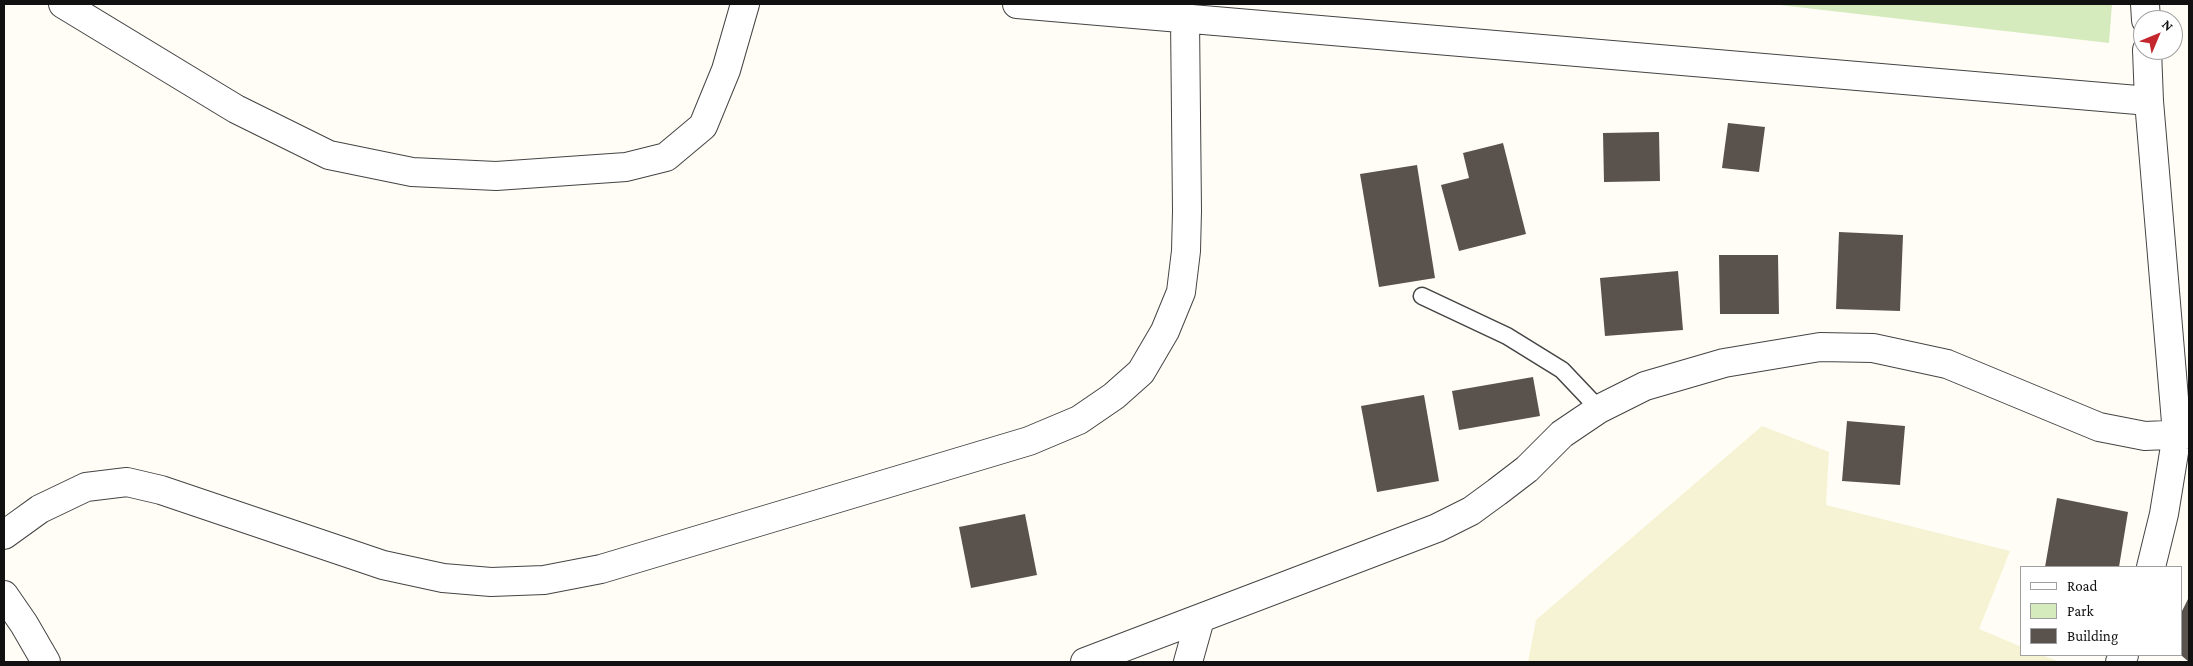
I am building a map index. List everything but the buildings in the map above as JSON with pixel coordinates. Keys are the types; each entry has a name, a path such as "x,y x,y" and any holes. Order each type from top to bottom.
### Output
{"street":[{"path":"63,4 236,109 329,155 412,172 496,176 626,167 666,157 703,126 726,70 745,4"},
{"path":"1017,4 2150,101"},
{"path":"4,535 40,509 86,487 127,482 161,490 392,567 442,578 491,582 544,580 602,569 1019,444 1079,420 1114,396 1141,372 1166,331 1180,292 1186,251 1187,211 1186,19"},
{"path":"2148,60 2183,434 2151,566"},
{"path":"1085,662 1379,552 1437,528 1471,510 1527,469 1562,434 1599,409 1645,386 1724,363 1820,347 1873,348 1947,364 2098,427 2145,436 2183,434"},
{"path":"4,595 24,624 46,662"},
{"path":"1188,662 1200,619"}],"lane":[{"path":"1422,296 1507,336 1562,370 1599,409"}],"shaded area":[{"path":"1762,426 1829,452 1826,505 2010,551 1979,629 2020,646 2020,656 2045,656 2060,662 1528,662 1536,620"}],"green space":[{"path":"1771,4 2112,4 2109,43"}]}
